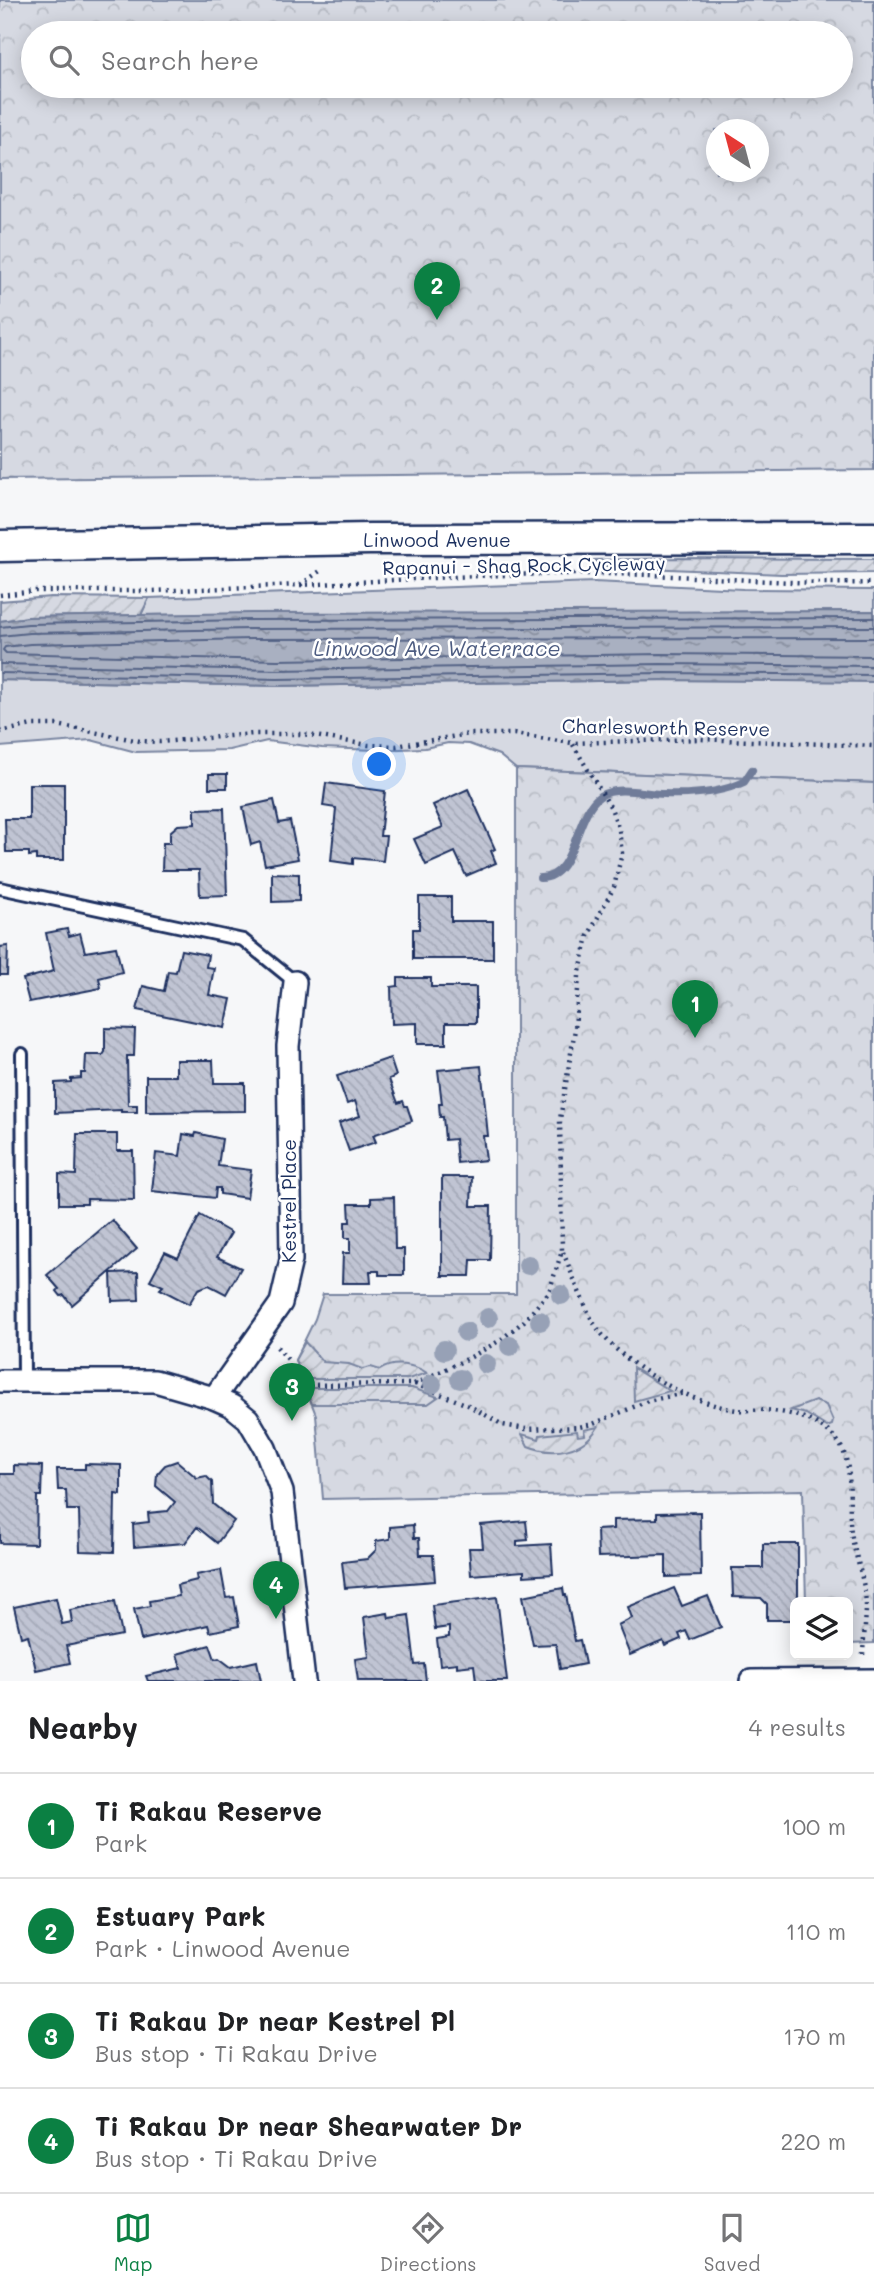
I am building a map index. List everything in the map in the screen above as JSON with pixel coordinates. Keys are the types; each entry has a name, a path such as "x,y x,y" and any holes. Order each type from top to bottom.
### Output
{"main road":[{"name":"Linwood Avenue","path":"0,546 370,539 874,538"}],"street":[{"name":"Kestrel Place","path":"214,1398 281,1303 290,1259 288,1046 295,982"},
{"path":"0,1381 155,1381 214,1398 232,1406 248,1419 265,1448 282,1492 304,1681"},
{"path":"751,1681 874,1680"}],"lane":[{"path":"0,888 243,940 295,982"},
{"path":"22,1054 24,1381"}],"path":[{"name":"Rapanui - Shag Rock Cycleway","path":"0,595 35,591 152,591 474,576 598,574 874,583"},
{"name":"Rapanui - Shag Rock Cycleway","path":"299,584 314,575"},
{"name":"Charlesworth Reserve","path":"0,732 33,725 57,725 140,741 160,742 253,734 303,734 368,745 396,746 469,734 514,734 572,743 700,739 874,746"},
{"path":"414,1384 471,1357 524,1321 549,1292 562,1251 560,1119 570,1064 579,976 584,950 594,923 614,887 621,862 621,842 611,808 572,743"},
{"path":"562,1251 593,1321 613,1347 632,1365 685,1393 725,1407 785,1412 807,1419 836,1440 843,1451 847,1467 851,1533 866,1606 862,1681"},
{"path":"274,1343 290,1362"},
{"path":"302,1385 414,1384 468,1405 503,1425 526,1429 568,1428 593,1424 642,1403 685,1393"}],"green space":[{"path":"0,0 874,0 874,470 0,479"},
{"path":"874,559 874,573 781,574 601,566 595,560"},
{"path":"594,582 743,589 874,590 874,611 141,615 149,598"},
{"path":"51,597 149,598 141,615 28,617 0,621 0,601"},
{"path":"0,680 277,686 661,680 874,682 874,783 516,769 499,755 469,744 448,743 425,748 376,750 322,748 267,741 229,750 136,752 91,740 0,747"},
{"path":"516,769 874,783 874,1643 853,1644 853,1597 806,1597 803,1490 323,1499 316,1415 295,1360 315,1319 323,1294 516,1294"},
{"path":"305,1342 323,1362 380,1370 391,1365 404,1365 427,1373 408,1379 303,1379 295,1360"},
{"path":"633,1368 670,1391 634,1401"},
{"path":"306,1388 412,1388 438,1397 428,1404 312,1404"},
{"path":"815,1401 826,1405 833,1421 832,1425 827,1427 806,1414 791,1410"},
{"path":"598,1427 576,1447 557,1451 528,1446 522,1434 539,1439 540,1435 577,1431 578,1436 585,1435 584,1430"}],"water":[{"name":"Linwood Ave Waterrace","path":"874,611 874,682 661,680 277,686 0,680 0,621 28,617 251,613"}],"building":[{"path":"209,774 227,774 227,788 209,788"},
{"path":"326,783 385,791 380,836 386,836 383,861 353,858 353,864 331,861 336,808 323,806"},
{"path":"29,784 64,784 64,860 36,860 36,855 29,856 29,852 6,852 5,819 29,819"},
{"path":"468,789 495,849 491,851 496,863 466,876 455,852 426,865 414,839 443,827 433,805"},
{"path":"274,800 279,823 290,821 298,859 265,865 260,842 251,845 243,807"},
{"path":"224,808 227,895 200,896 199,870 162,870 163,843 170,843 170,832 178,825 195,824 195,809"},
{"path":"272,873 299,874 299,901 272,902"},
{"path":"419,897 451,897 451,921 493,921 493,959 413,959 413,929 419,929"},
{"path":"67,929 69,936 80,933 85,952 116,947 122,972 99,978 101,988 29,1002 23,979 54,971 46,933"},
{"path":"8,946 7,975 0,975 0,947"},
{"path":"181,950 208,955 206,967 214,968 209,995 231,999 225,1028 137,1010 143,986 164,991 168,971 176,972"},
{"path":"398,978 431,978 431,987 476,987 476,1023 446,1023 446,1044 417,1044 417,1023 392,1024 391,987 398,986"},
{"path":"105,1028 135,1029 134,1056 127,1056 128,1105 137,1105 137,1112 121,1110 55,1113 55,1083 81,1078 81,1073 85,1073 86,1055 103,1055"},
{"path":"390,1058 396,1076 389,1079 398,1103 403,1101 407,1106 412,1121 373,1135 376,1142 349,1151 339,1123 360,1116 355,1101 347,1104 337,1076"},
{"path":"176,1060 213,1060 214,1083 245,1083 245,1111 146,1112 146,1076 176,1076"},
{"path":"481,1066 488,1136 483,1136 486,1160 457,1163 455,1139 445,1140 443,1117 440,1117 439,1104 442,1104 438,1070"},
{"path":"196,1133 222,1139 218,1166 251,1170 247,1198 220,1194 220,1188 216,1188 215,1198 152,1191 156,1153 180,1156 183,1134 195,1136"},
{"path":"77,1134 117,1134 117,1151 133,1151 134,1200 87,1199 87,1204 59,1204 59,1174 76,1175"},
{"path":"442,1177 472,1177 471,1206 491,1206 490,1260 471,1260 470,1276 442,1276"},
{"path":"394,1197 395,1249 404,1249 404,1275 379,1275 379,1271 370,1271 371,1283 342,1283 343,1253 350,1253 350,1238 345,1238 345,1222 350,1222 349,1204 371,1204 371,1198"},
{"path":"200,1215 231,1233 217,1257 241,1268 226,1294 209,1285 198,1289 189,1304 160,1289 163,1286 150,1280 165,1252 178,1258"},
{"path":"112,1220 137,1249 72,1305 64,1295 61,1296 57,1291 59,1289 47,1275"},
{"path":"138,1272 139,1300 112,1301 111,1273"},
{"path":"177,1461 197,1478 206,1476 212,1482 213,1504 234,1521 217,1543 197,1527 185,1543 134,1547 133,1524 149,1522 148,1513 168,1511 175,1502 156,1486 157,1474 165,1465"},
{"path":"85,1464 121,1465 121,1495 115,1494 114,1552 80,1551 79,1510 67,1510 66,1490 58,1490 57,1469 85,1469"},
{"path":"14,1465 42,1466 41,1496 37,1496 36,1544 0,1543 0,1474 14,1474"},
{"path":"700,1512 701,1576 666,1577 666,1555 598,1557 597,1530 613,1529 613,1520 657,1519 657,1513"},
{"path":"526,1521 528,1540 517,1541 517,1546 551,1544 553,1574 524,1576 524,1571 471,1575 469,1548 483,1548 481,1525"},
{"path":"413,1525 414,1538 419,1538 420,1555 433,1555 435,1581 345,1588 342,1562 367,1559 376,1550 376,1541 390,1539 390,1527"},
{"path":"763,1544 798,1544 798,1597 790,1597 790,1620 767,1620 767,1604 761,1598 733,1597 732,1568 763,1568"},
{"path":"221,1570 226,1598 234,1597 239,1626 210,1632 208,1625 141,1640 134,1609 150,1606 149,1601 179,1596 177,1585 197,1580 196,1575"},
{"path":"563,1588 575,1641 580,1640 585,1664 560,1669 556,1644 533,1645 523,1596"},
{"path":"674,1588 682,1606 708,1596 721,1627 690,1640 686,1631 679,1634 681,1639 665,1646 663,1641 630,1655 618,1625 632,1618 628,1607"},
{"path":"497,1597 507,1681 476,1681 474,1665 440,1665 437,1639 449,1637 449,1627 435,1629 432,1605"},
{"path":"56,1598 62,1624 72,1622 70,1610 115,1601 122,1635 66,1646 70,1663 36,1670 28,1635 21,1637 14,1607"},
{"path":"388,1613 389,1618 409,1615 415,1665 424,1664 426,1681 358,1681 355,1659 369,1657 364,1617"},
{"path":"210,1645 215,1659 219,1658 231,1667 257,1661 261,1681 148,1681 146,1676 181,1668 177,1654"}],"waterway":[{"path":"540,878 552,876 561,868 591,805 600,796 615,791 657,794 715,791 744,782 752,770"}],"place":[{"name":"Estuary Park","path":"437,320"},
{"name":"Ti Rakau Reserve","path":"695,1038"},
{"name":"Ti Rakau Dr near Kestrel Pl","path":"292,1421"},
{"name":"Ti Rakau Dr near Shearwater Dr","path":"276,1619"}]}
